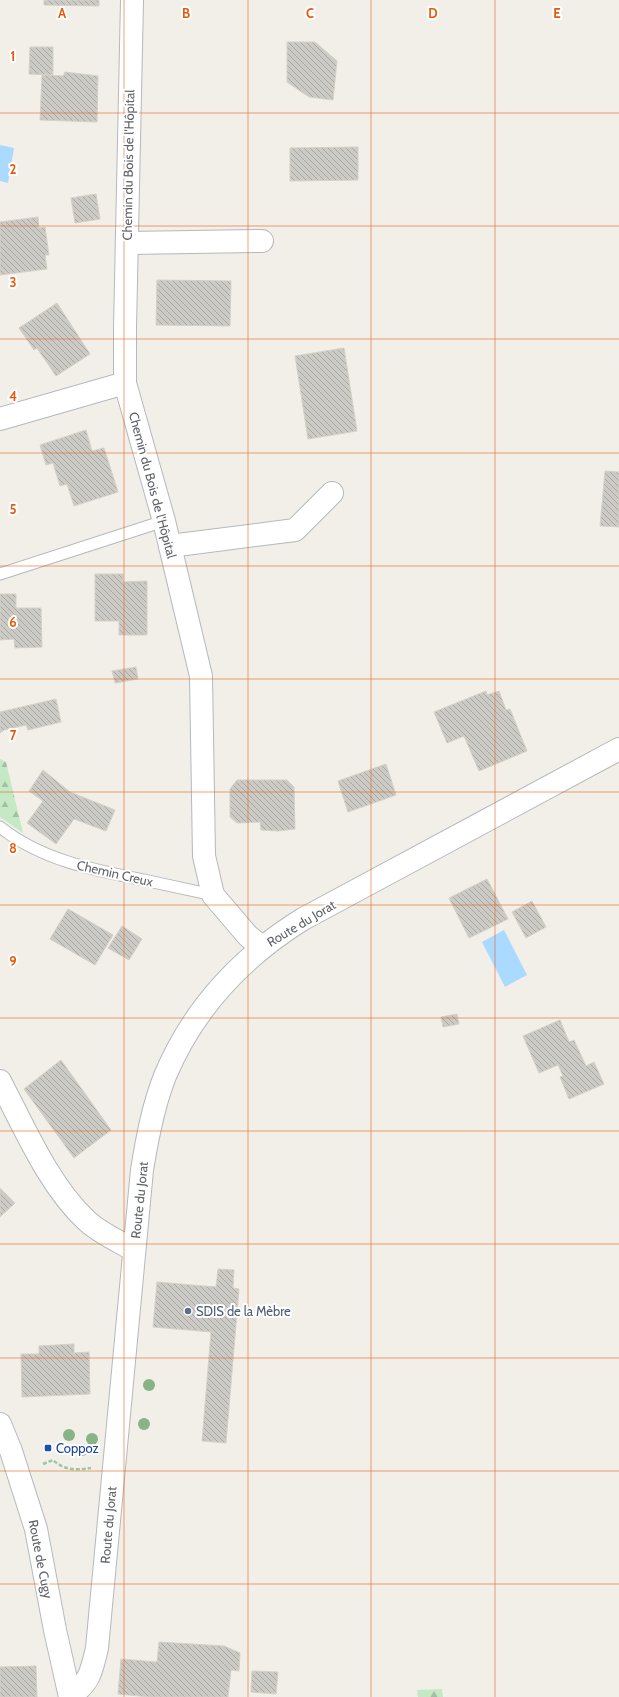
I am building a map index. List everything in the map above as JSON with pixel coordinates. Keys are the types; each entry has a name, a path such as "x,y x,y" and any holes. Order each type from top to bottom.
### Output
{"street":[{"name":"Chemin du Bois de l'Hôpital","path":"132,0 126,243 125,383 164,521 201,676 204,856 213,895 248,936 262,947"},
{"path":"126,243 262,241"},
{"path":"0,419 125,383"},
{"path":"170,546 295,530 332,493"},
{"name":"Route du Jorat","path":"70,1696 84,1686 92,1668 98,1638 134,1250 142,1170 148,1134 165,1076 184,1038 207,1003 234,973 262,947 303,919 619,749"},
{"name":"Route du Jorat","path":"0,1081 26,1131 62,1193 88,1221 107,1235 134,1250"},
{"name":"Route de Cugy","path":"1,1431 36,1529 55,1630 70,1696"}],"lane":[{"path":"0,574 164,521"},
{"name":"Chemin Creux","path":"0,827 15,839 48,854 92,870 213,895"}],"path":[{"path":"43,1464 53,1460 60,1466 69,1469 92,1468"}],"green space":[{"path":"0,759 6,762 23,833 0,817"},
{"path":"442,1689 443,1697 418,1697 417,1690"}],"water":[{"path":"0,145 14,148 8,183 0,181"},
{"path":"504,930 527,975 505,987 482,942"}],"building":[{"path":"44,0 99,0 99,6 44,5"},
{"path":"287,42 315,42 337,61 333,100 309,97 287,82"},
{"path":"30,47 53,47 53,75 29,74"},
{"path":"65,72 98,76 97,122 40,120 42,75 63,76"},
{"path":"358,147 358,180 290,181 290,148"},
{"path":"96,194 100,219 75,223 71,198"},
{"path":"38,217 39,228 45,227 49,255 45,255 47,269 0,275 0,222"},
{"path":"157,280 231,281 230,326 156,325"},
{"path":"57,303 90,354 56,376 37,348 34,350 19,328"},
{"path":"344,348 357,431 308,439 295,356"},
{"path":"86,430 92,451 104,448 118,492 74,506 67,484 60,486 53,463 46,465 40,445"},
{"path":"605,471 619,472 619,527 600,526"},
{"path":"95,574 123,574 123,582 147,581 147,635 119,635 119,621 95,621"},
{"path":"0,594 16,594 16,608 41,608 42,647 15,648 14,639 0,640"},
{"path":"136,667 138,679 115,683 112,671"},
{"path":"486,691 487,695 499,691 506,710 510,709 527,751 479,771 464,736 447,743 434,712"},
{"path":"56,699 61,722 28,730 26,725 4,730 0,733 0,712"},
{"path":"386,764 396,795 348,812 338,781"},
{"path":"43,770 70,792 115,810 106,831 74,819 56,844 27,823 43,801 29,791"},
{"path":"237,780 287,780 294,787 295,829 278,831 261,830 260,822 237,823 230,817 230,789"},
{"path":"487,879 508,919 469,938 449,898"},
{"path":"532,901 546,927 526,938 512,912"},
{"path":"68,909 113,935 95,965 50,939"},
{"path":"122,926 142,939 129,960 108,948"},
{"path":"457,1014 459,1024 443,1027 441,1017"},
{"path":"560,1020 569,1042 574,1040 586,1066 594,1062 604,1084 569,1099 560,1077 563,1076 558,1065 539,1073 523,1036"},
{"path":"61,1060 111,1130 74,1158 24,1089"},
{"path":"0,1188 15,1203 0,1217"},
{"path":"218,1269 234,1270 233,1288 239,1289 226,1443 202,1441 211,1332 153,1327 157,1282 216,1287"},
{"path":"74,1344 74,1353 89,1352 90,1394 22,1397 21,1354 39,1354 39,1346"},
{"path":"159,1642 224,1646 240,1653 239,1671 231,1670 228,1697 150,1697 118,1694 121,1659 157,1662"},
{"path":"36,1666 37,1697 0,1697 0,1667"},
{"path":"252,1671 278,1672 276,1694 251,1692"}],"place":[{"name":"SDIS de la Mèbre","path":"188,1311"},
{"name":"Coppoz","path":"48,1448"}]}
